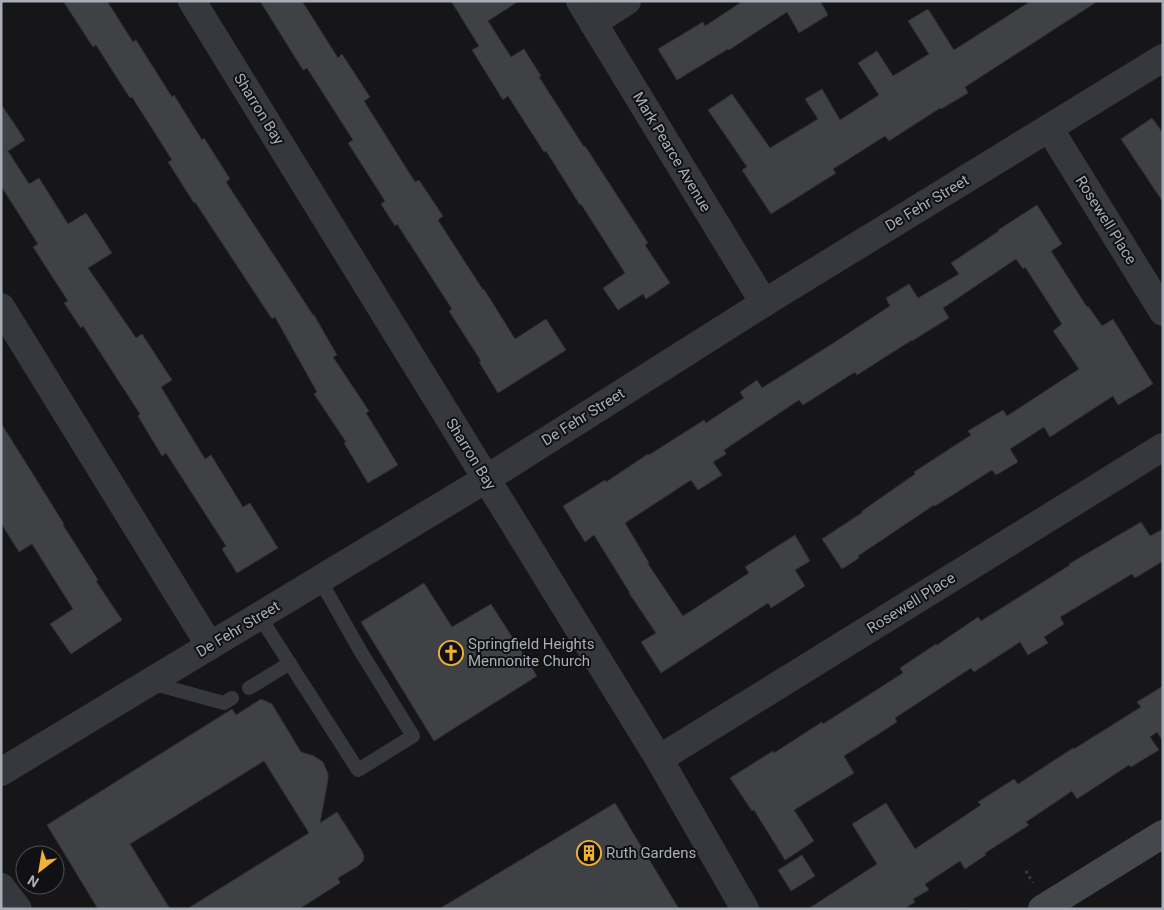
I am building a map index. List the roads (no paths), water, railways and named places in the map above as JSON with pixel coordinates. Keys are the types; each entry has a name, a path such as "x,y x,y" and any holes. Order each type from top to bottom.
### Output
{"street":[{"name":"Sharron Bay","path":"192,1 659,759 745,909"},
{"path":"586,12 627,1"},
{"name":"Mark Pearce Avenue","path":"586,12 764,303"},
{"name":"De Fehr Street","path":"1,772 486,479 764,303 1163,58"},
{"name":"Rosewell Place","path":"1049,128 1163,312"},
{"path":"1,307 210,646"},
{"name":"Rosewell Place","path":"659,759 1163,447"},
{"path":"1042,909 1163,834"},
{"path":"1,887 18,909"}],"lane":[{"path":"260,617 358,770 413,736 361,652 320,580"},
{"path":"249,688 290,664"},
{"path":"150,683 224,703 232,698"}],"place":[{"name":"Springfield Heights Mennonite Church","path":"451,653"},
{"name":"Ruth Gardens","path":"589,853"}]}
